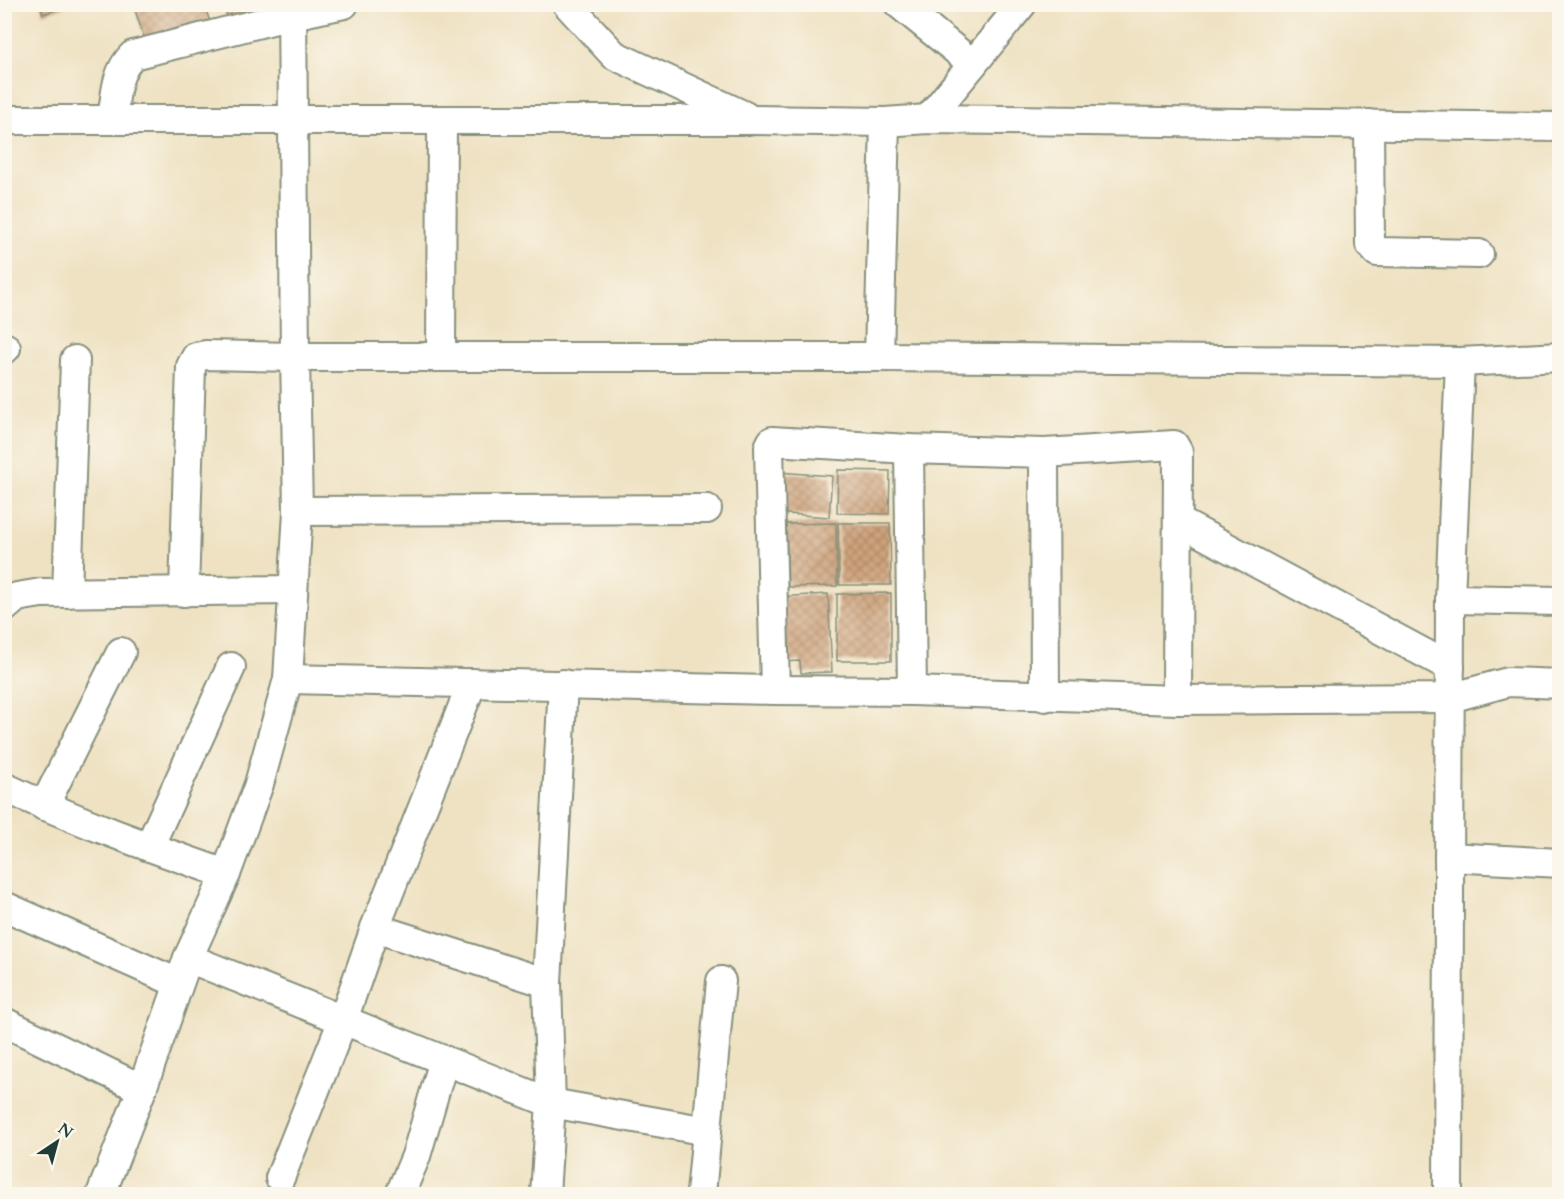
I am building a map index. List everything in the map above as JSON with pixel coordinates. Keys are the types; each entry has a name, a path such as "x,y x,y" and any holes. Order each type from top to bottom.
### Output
{"street":[{"path":"112,119 118,78 124,64 133,55 292,10 344,4"},
{"path":"567,4 614,55 753,120"},
{"path":"899,4 973,64"},
{"path":"928,119 1022,4"},
{"path":"101,1194 142,1089 183,970 226,874 259,784 288,679 298,511 292,10"},
{"path":"4,120 885,122 928,119 1560,127"},
{"path":"441,357 442,120"},
{"path":"879,357 885,122"},
{"path":"1369,124 1370,244 1373,249 1377,252 1479,254"},
{"path":"184,592 191,366 196,357 206,355 1460,362 1560,357"},
{"path":"67,593 75,360"},
{"path":"1448,1194 1450,599 1460,362"},
{"path":"775,690 769,444 772,441 909,449 1044,453 1174,445 1178,452 1177,700"},
{"path":"909,449 912,691"},
{"path":"1044,453 1045,697"},
{"path":"298,511 707,509"},
{"path":"1178,521 1450,667"},
{"path":"4,608 17,597 41,593 293,590"},
{"path":"1450,599 1560,601"},
{"path":"44,806 121,652"},
{"path":"149,847 231,667"},
{"path":"288,679 912,691 1177,700 1450,698 1508,682 1560,684"},
{"path":"280,1178 343,1020 375,928 472,683"},
{"path":"545,1194 551,1103 547,983 563,684"},
{"path":"4,787 44,806 226,874"},
{"path":"1449,857 1560,863"},
{"path":"4,906 183,970 343,1020 551,1103 707,1131"},
{"path":"375,928 547,983"},
{"path":"701,1194 721,981"},
{"path":"4,1022 142,1089"},
{"path":"400,1194 416,1156 444,1060"}],"building":[{"path":"40,4 70,4 70,5 43,14"},
{"path":"133,4 204,4 211,25 147,46"},
{"path":"223,4 272,4 272,5 228,19"},
{"path":"838,470 890,471 889,514 837,513"},
{"path":"778,472 832,476 829,517 774,513"},
{"path":"836,523 837,586 788,587 786,524"},
{"path":"838,523 890,523 891,585 839,585"},
{"path":"891,593 891,661 837,661 837,594"},
{"path":"828,594 832,672 801,673 800,661 779,662 776,597"}]}
